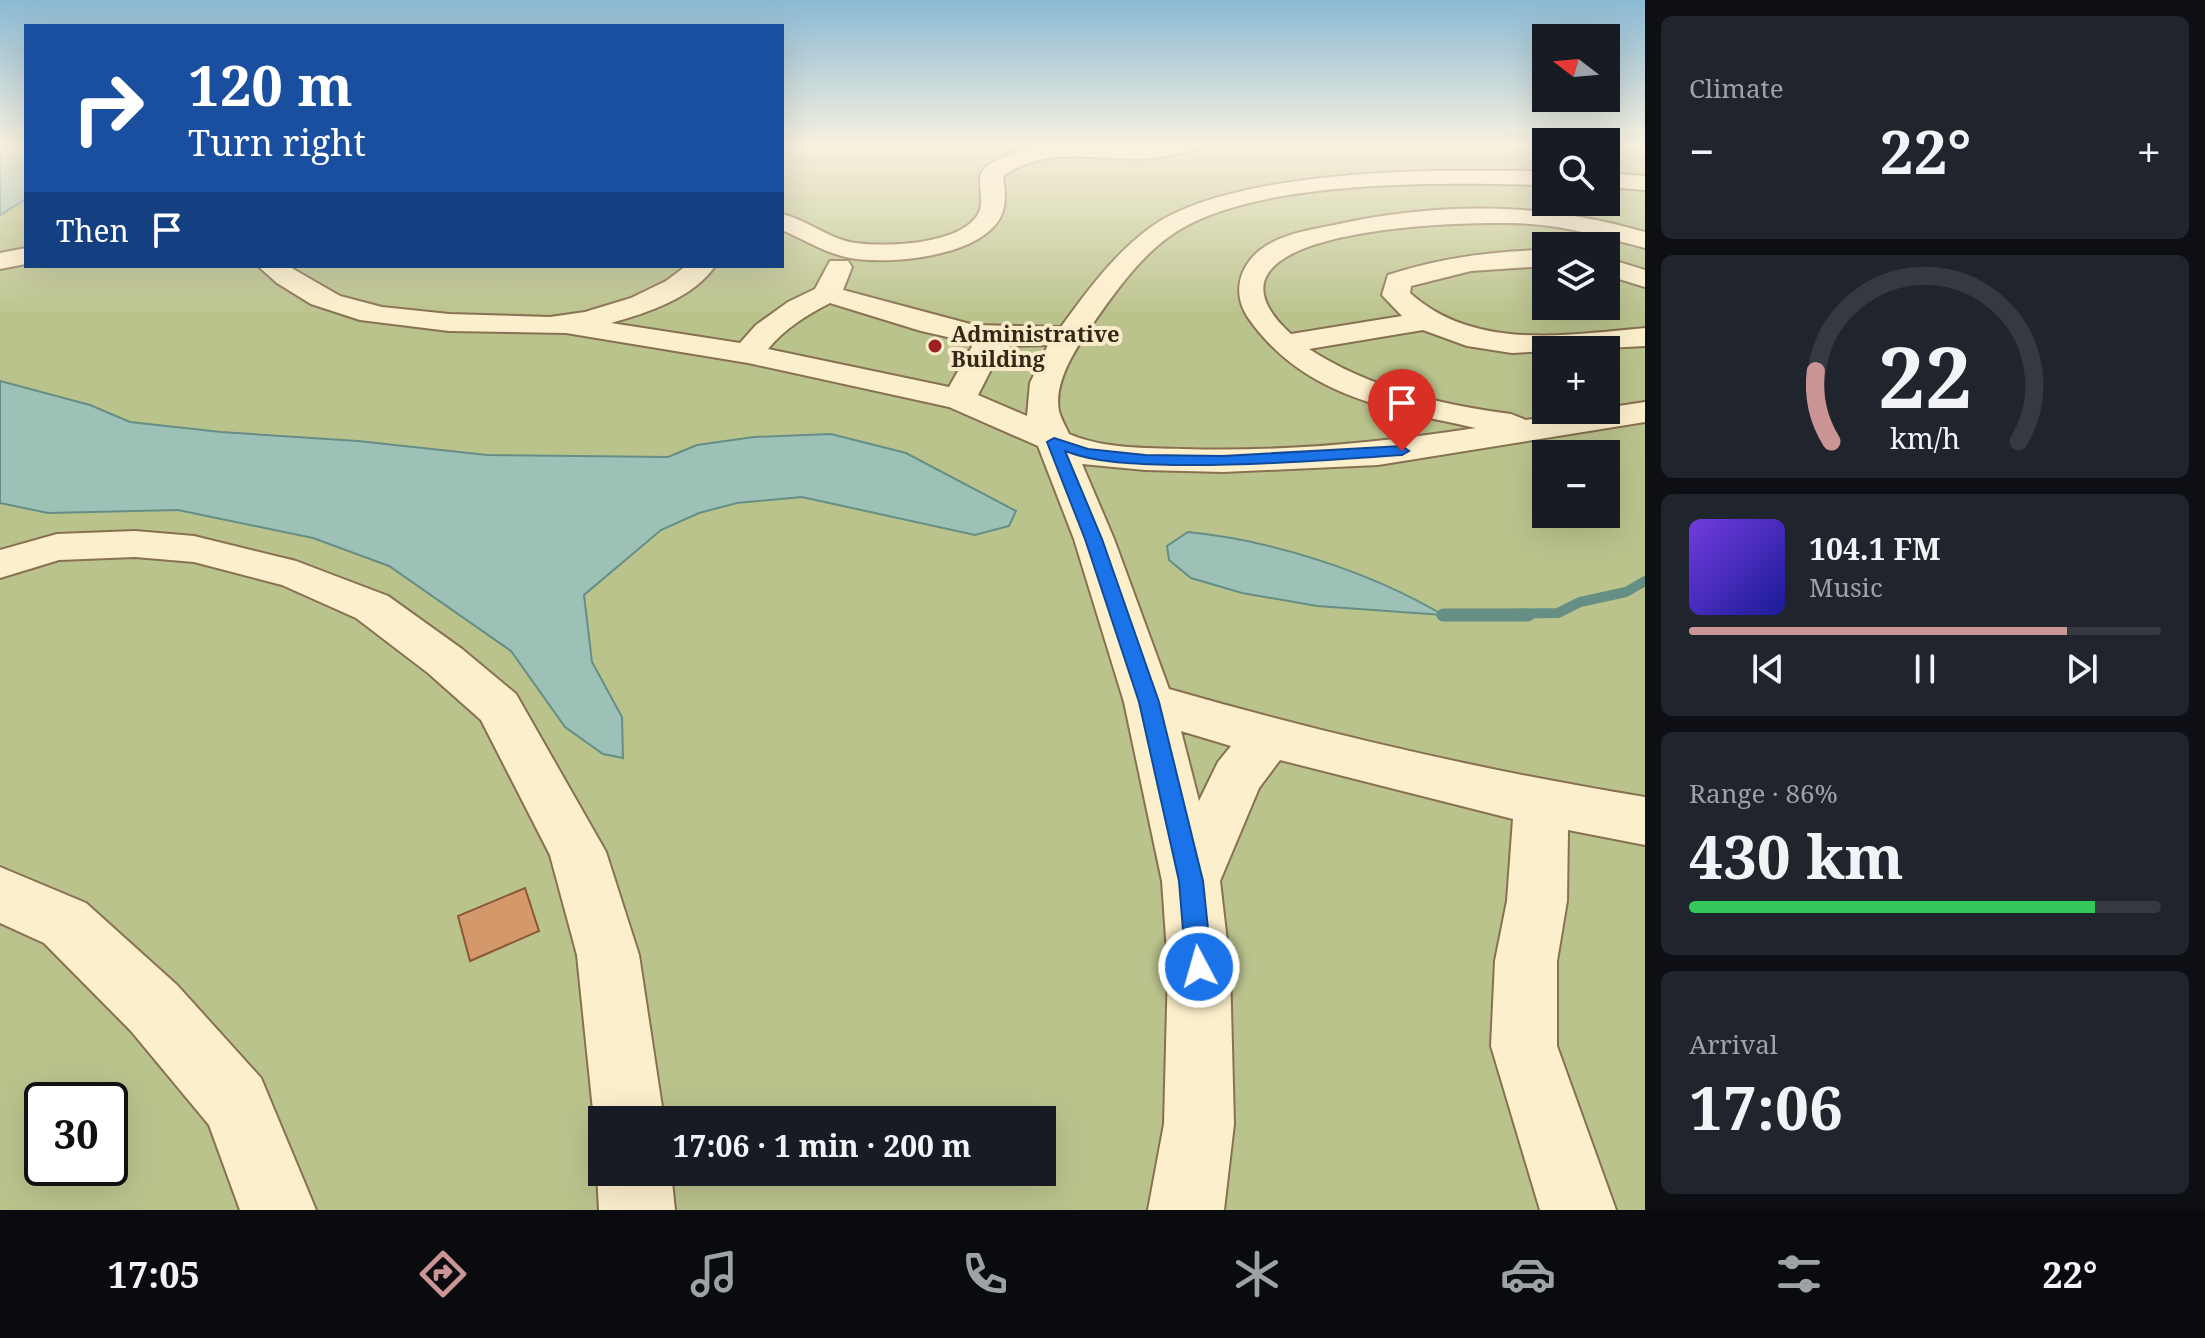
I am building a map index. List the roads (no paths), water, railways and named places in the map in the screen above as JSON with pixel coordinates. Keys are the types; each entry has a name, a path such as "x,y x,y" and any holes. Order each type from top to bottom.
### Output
{"street":[{"path":"784,222 839,247 870,252 909,251 967,235 985,223 993,202"},
{"path":"1186,1210 1199,1124 1199,967 1191,881 1149,702 1094,539 1042,411 1041,392 1069,336 1134,255 1175,222 1210,202"},
{"path":"1546,428 1502,423 1378,396 1343,383 1285,344 1267,326 1252,301 1251,281 1262,263 1297,241 1390,222 1485,215 1582,225 1645,240"},
{"path":"748,354 767,331 798,308 827,294 838,272 839,247"},
{"path":"0,261 24,256"},
{"path":"1532,258 1424,271 1398,281 1396,295 1405,307 1426,321 1494,341 1527,345 1645,337"},
{"path":"274,268 302,289 339,305 399,317 468,324 568,325 748,354 959,399 1086,454 1223,461 1378,454 1645,412"},
{"path":"568,325 666,293 699,268"},
{"path":"1620,271 1645,279"},
{"path":"827,294 875,305 922,321 993,336 1069,336"},
{"path":"1285,344 1426,321"},
{"path":"959,399 993,336"},
{"path":"0,564 57,547 135,544 194,549 296,575 372,607 445,661 499,707 578,852 608,955 627,1106"},
{"path":"1149,702 1401,773 1541,804 1645,821"},
{"path":"1191,881 1237,777 1268,738"},
{"path":"1541,804 1537,901 1526,961 1524,1046 1578,1210"},
{"path":"0,894 65,923 154,1008 236,1103 278,1210"},
{"path":"635,1186 637,1210"}],"water":[{"path":"0,202 20,202 0,215"},
{"path":"0,381 90,405 130,422 487,455 668,457 697,445 754,437 831,434 906,453 1016,511 1009,526 975,535 802,497 737,503 699,513 661,530 584,595 592,662 622,717 623,758 603,754 565,727 511,651 389,566 313,538 178,510 48,513 0,503"},
{"path":"1188,532 1253,542 1320,560 1384,585 1443,615 1317,606 1242,593 1191,578 1169,560 1167,546"}],"waterway":[{"path":"1528,615 1443,615 1558,613 1580,602 1626,592 1645,581"}],"place":[{"name":"Administrative Building","path":"935,346"}]}
